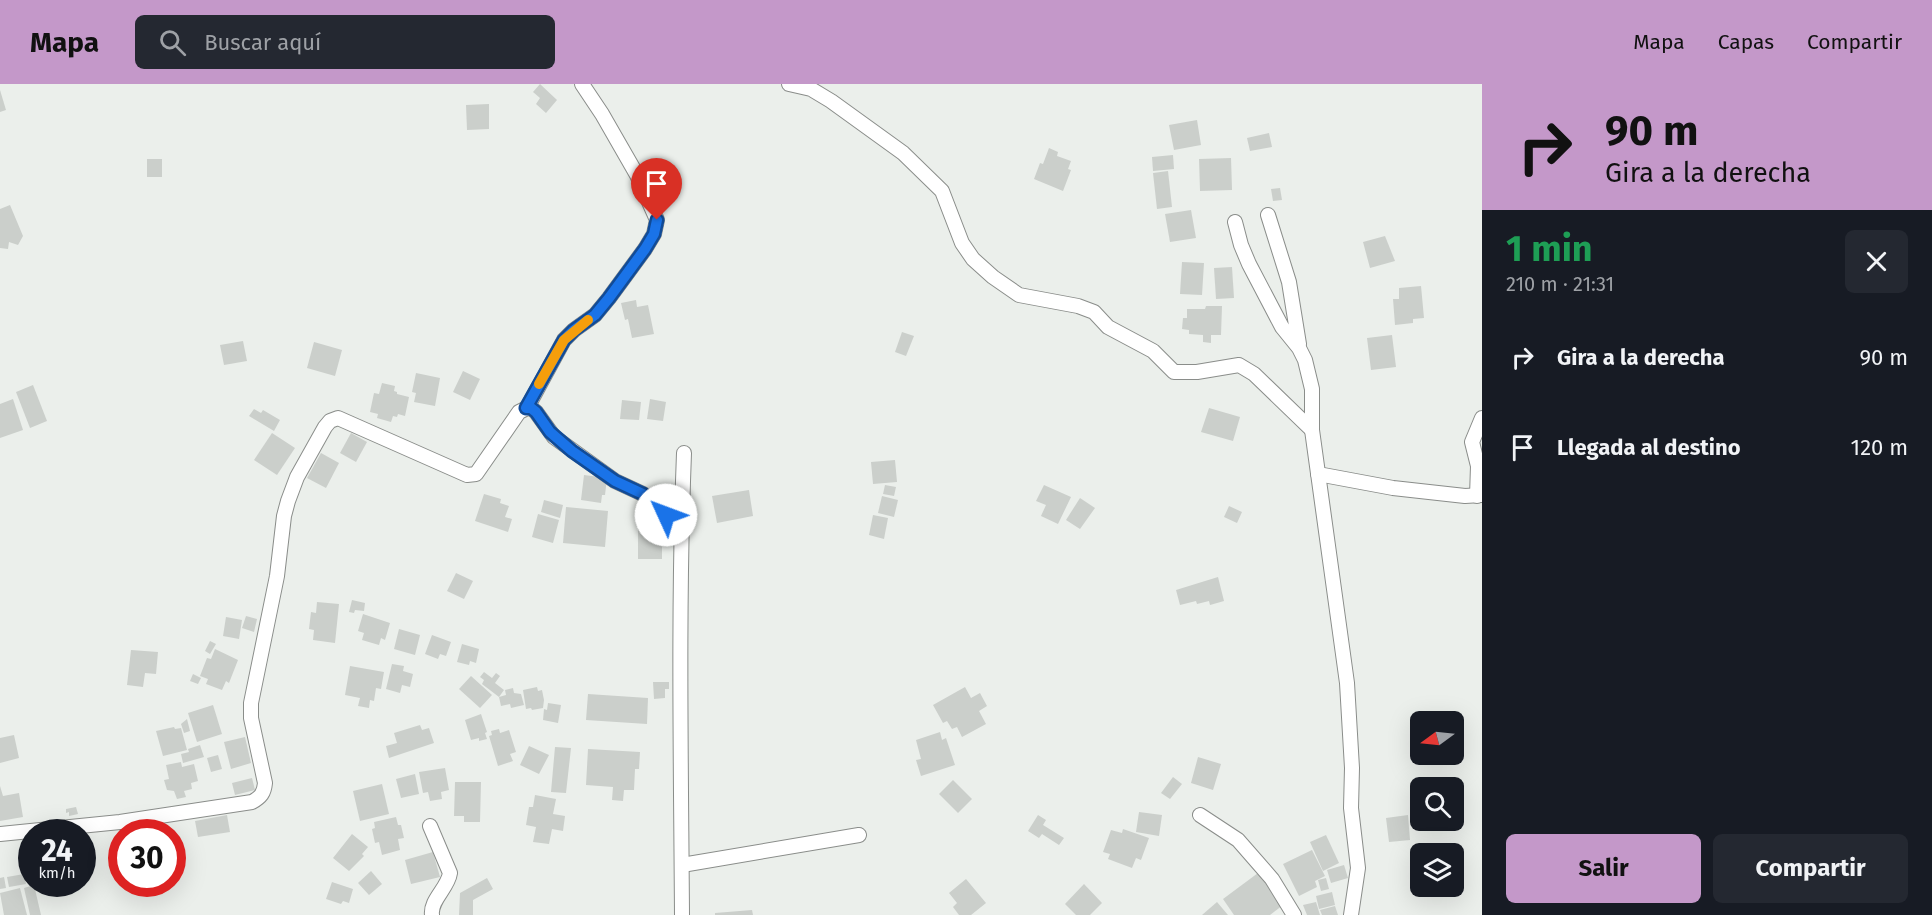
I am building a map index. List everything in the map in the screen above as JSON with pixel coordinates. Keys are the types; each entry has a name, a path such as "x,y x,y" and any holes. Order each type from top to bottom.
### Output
{"street":[{"path":"0,834 131,820 252,802 260,798 265,783 251,717 251,703 277,576 288,501 297,477 325,427 330,421 338,418 467,475 476,474 519,412 526,408 564,340 595,315 654,234 657,220 637,175 582,84"},
{"path":"789,84 811,89 831,101 903,153 942,191 962,243 973,259 993,277 1019,295 1078,306 1094,312 1108,327 1153,351 1174,372 1197,372 1239,365 1254,374 1312,430"},
{"path":"1268,215 1289,282 1299,348"},
{"path":"1235,222 1249,264 1282,327 1299,348 1305,360 1312,388 1312,430 1347,683 1351,730 1351,808 1358,868 1351,915"},
{"path":"526,408 531,408 536,412 554,437 615,481 643,494 681,530"},
{"path":"1318,474 1393,488 1480,496 1478,466 1472,442 1482,418"},
{"path":"682,915 681,530 684,453"},
{"path":"1200,815 1238,840 1272,879 1294,915"},
{"path":"430,826 450,873 448,881 432,907 432,915"},
{"path":"682,865 859,835"}],"building":[{"path":"540,84 557,100 546,113 536,104 540,98 533,92"},
{"path":"0,90 6,110 0,112"},
{"path":"489,104 489,129 467,130 466,105"},
{"path":"1197,120 1201,145 1174,150 1169,125"},
{"path":"1269,133 1272,147 1250,151 1247,138"},
{"path":"1049,148 1058,152 1057,156 1071,161 1068,169 1071,170 1063,191 1034,179"},
{"path":"1173,155 1174,169 1153,171 1152,157"},
{"path":"1231,158 1232,190 1200,191 1199,159"},
{"path":"147,159 162,159 162,177 147,177"},
{"path":"1168,171 1172,207 1157,209 1153,173"},
{"path":"1280,188 1282,200 1273,201 1271,189"},
{"path":"10,205 23,236 18,245 9,242 8,249 0,248 0,209"},
{"path":"1191,210 1196,238 1170,242 1165,214"},
{"path":"1385,236 1395,261 1370,268 1363,242"},
{"path":"1182,262 1204,263 1202,295 1180,294"},
{"path":"1232,267 1234,298 1216,299 1214,268"},
{"path":"1421,286 1424,318 1413,319 1413,323 1395,325 1393,299 1399,299 1399,288"},
{"path":"636,300 637,307 648,305 654,334 632,338 628,319 625,320 621,303"},
{"path":"1206,306 1222,306 1221,335 1211,335 1211,343 1203,342 1203,335 1189,334 1189,330 1182,329 1183,318 1187,318 1187,309 1205,309"},
{"path":"902,332 914,336 906,356 895,352"},
{"path":"1392,335 1396,367 1371,370 1367,338"},
{"path":"243,341 247,361 224,365 220,345"},
{"path":"314,342 342,350 335,376 307,368"},
{"path":"463,371 480,379 470,400 453,392"},
{"path":"416,373 440,378 435,406 414,402 416,393 412,392"},
{"path":"382,383 395,386 394,391 397,394 409,397 405,416 398,414 397,417 393,416 391,422 377,418 378,414 370,412 374,393 379,394"},
{"path":"33,385 47,421 30,428 16,392"},
{"path":"13,399 23,430 0,438 0,404"},
{"path":"650,399 666,402 663,421 647,419"},
{"path":"622,400 641,402 639,420 620,419"},
{"path":"1209,408 1240,417 1233,441 1201,432"},
{"path":"254,409 261,413 263,410 280,420 274,431 249,416"},
{"path":"272,433 295,448 277,475 254,460"},
{"path":"351,433 367,442 356,462 340,453"},
{"path":"321,453 339,463 326,488 307,478"},
{"path":"895,460 897,482 873,484 871,462"},
{"path":"584,475 607,478 605,495 602,495 601,503 581,500"},
{"path":"885,485 896,487 894,496 883,494"},
{"path":"1044,485 1071,497 1058,524 1041,516 1046,505 1036,501"},
{"path":"749,490 753,516 717,523 712,496"},
{"path":"484,494 501,499 500,503 509,506 505,517 512,519 508,532 475,521"},
{"path":"882,496 898,500 894,517 878,513"},
{"path":"1080,498 1095,508 1080,529 1066,520"},
{"path":"544,500 563,505 560,518 541,512"},
{"path":"1229,506 1242,512 1237,523 1224,517"},
{"path":"566,507 608,511 605,547 563,543"},
{"path":"538,514 559,520 553,543 532,537"},
{"path":"873,515 888,518 884,539 869,535"},
{"path":"638,522 662,522 662,559 638,559"},
{"path":"456,573 473,581 464,599 447,591"},
{"path":"1218,577 1224,601 1210,605 1209,601 1197,604 1196,601 1180,605 1176,590"},
{"path":"352,600 365,603 364,611 349,612"},
{"path":"317,602 339,604 335,643 313,640 314,630 309,629 311,612 316,613"},
{"path":"363,614 390,623 385,640 381,638 379,645 362,640 364,633 358,631"},
{"path":"246,616 257,619 254,632 242,628"},
{"path":"226,617 242,620 239,639 223,636"},
{"path":"399,629 420,635 415,655 394,649"},
{"path":"432,635 451,642 446,656 440,654 438,659 425,654"},
{"path":"210,641 216,644 210,654 205,651"},
{"path":"462,644 479,649 476,663 470,661 469,665 457,662"},
{"path":"215,649 238,660 229,683 226,681 222,690 206,684 208,679 200,676 207,658 211,659"},
{"path":"131,650 158,652 156,674 145,673 143,687 127,685"},
{"path":"392,664 404,666 403,671 413,674 410,687 402,685 400,693 386,689"},
{"path":"350,666 384,672 381,689 376,688 374,701 370,700 369,708 358,706 360,698 345,695"},
{"path":"484,672 492,678 496,673 500,676 495,683 504,690 499,697 482,684 484,680 480,677"},
{"path":"193,674 201,678 198,684 190,681"},
{"path":"471,676 492,695 480,708 459,689"},
{"path":"653,682 669,682 669,689 665,689 665,698 654,699"},
{"path":"537,687 538,691 542,690 543,708 526,709 523,690"},
{"path":"965,687 971,698 980,693 987,706 979,711 986,724 962,737 957,727 952,729 947,721 943,723 933,705"},
{"path":"513,688 514,693 521,694 524,705 511,708 510,704 501,706 499,697 506,695 505,690"},
{"path":"588,694 648,698 647,724 586,720"},
{"path":"548,703 561,705 558,723 543,720 544,709 547,710"},
{"path":"213,705 222,734 197,742 188,713"},
{"path":"481,714 487,739 471,740 465,720"},
{"path":"187,719 190,731 184,733 181,724"},
{"path":"420,725 422,730 429,728 434,743 389,758 386,746 397,743 394,733"},
{"path":"174,727 175,729 181,728 187,750 163,756 156,731"},
{"path":"499,729 500,733 509,730 516,752 510,754 513,761 498,766 489,736 492,735 491,731"},
{"path":"940,732 942,740 946,738 955,765 921,776 916,760 921,759 916,740"},
{"path":"14,735 19,758 0,763 0,738"},
{"path":"245,737 251,763 231,769 224,742"},
{"path":"200,745 204,757 183,763 181,754"},
{"path":"529,746 549,755 539,774 520,765"},
{"path":"555,747 571,748 566,793 551,792"},
{"path":"588,749 640,752 639,769 635,769 634,790 624,790 623,801 612,800 613,787 586,785"},
{"path":"218,755 222,769 211,772 207,758"},
{"path":"1198,757 1221,764 1213,790 1191,783"},
{"path":"181,762 182,767 194,764 198,781 191,783 192,789 184,791 186,797 177,799 174,791 167,790 164,780 169,779 166,765"},
{"path":"445,768 449,790 441,792 442,799 430,801 428,792 423,793 419,772"},
{"path":"415,774 419,794 401,798 396,779"},
{"path":"1173,777 1182,784 1170,799 1161,793"},
{"path":"252,778 255,790 235,795 232,783"},
{"path":"953,780 972,799 958,813 939,794"},
{"path":"455,782 481,782 480,822 464,822 464,816 454,816"},
{"path":"382,784 389,814 360,821 353,791"},
{"path":"0,786 3,796 19,793 23,817 0,821"},
{"path":"535,795 556,799 553,814 565,816 563,831 552,829 549,844 533,842 536,827 526,825 529,807 533,807"},
{"path":"76,807 78,814 69,816 69,812 66,813 66,809"},
{"path":"1139,812 1162,815 1159,836 1136,832"},
{"path":"227,815 230,832 198,837 195,821"},
{"path":"1038,815 1046,820 1043,825 1064,838 1059,845 1042,834 1039,838 1028,831"},
{"path":"1408,815 1410,840 1389,842 1386,818"},
{"path":"396,817 398,825 401,825 404,838 398,839 400,850 382,855 379,842 375,843 372,829 375,828 374,822"},
{"path":"1123,829 1149,838 1141,860 1136,858 1132,868 1108,859 1110,854 1103,852 1111,830 1122,833"},
{"path":"352,834 368,847 362,854 364,856 349,871 333,858"},
{"path":"1326,835 1339,863 1323,871 1310,842"},
{"path":"1312,850 1325,876 1315,881 1317,887 1299,896 1283,864"},
{"path":"433,852 440,877 411,884 405,860"},
{"path":"1344,865 1348,878 1331,883 1327,870"},
{"path":"371,871 382,884 369,895 358,883"},
{"path":"1258,873 1283,905 1270,915 1234,915 1223,899"},
{"path":"18,875 18,885 9,887 7,877"},
{"path":"4,877 6,888 0,889 0,878"},
{"path":"487,878 493,889 473,900 473,915 459,915 460,893"},
{"path":"1326,878 1329,889 1321,891 1318,880"},
{"path":"966,879 986,903 971,915 959,915 953,907 957,903 949,893"},
{"path":"332,882 353,889 349,903 343,901 341,904 326,899"},
{"path":"1084,884 1102,903 1090,915 1076,915 1065,904"},
{"path":"18,888 18,897 22,897 27,915 4,915 0,893"},
{"path":"1332,892 1335,905 1319,909 1316,896"},
{"path":"26,897 37,897 41,915 30,915"},
{"path":"1217,902 1228,915 1202,915"},
{"path":"1316,902 1320,915 1307,915 1303,905"},
{"path":"1335,906 1338,915 1322,915 1320,910"},
{"path":"752,910 753,915 715,915 715,913"}],"slow traffic":[{"path":"539,384 564,340 588,320"}],"route":[{"path":"657,220 654,234 645,249 609,298 595,315 564,340 526,408 531,408 536,412 554,437 572,451 615,481 643,494 666,515"}]}
